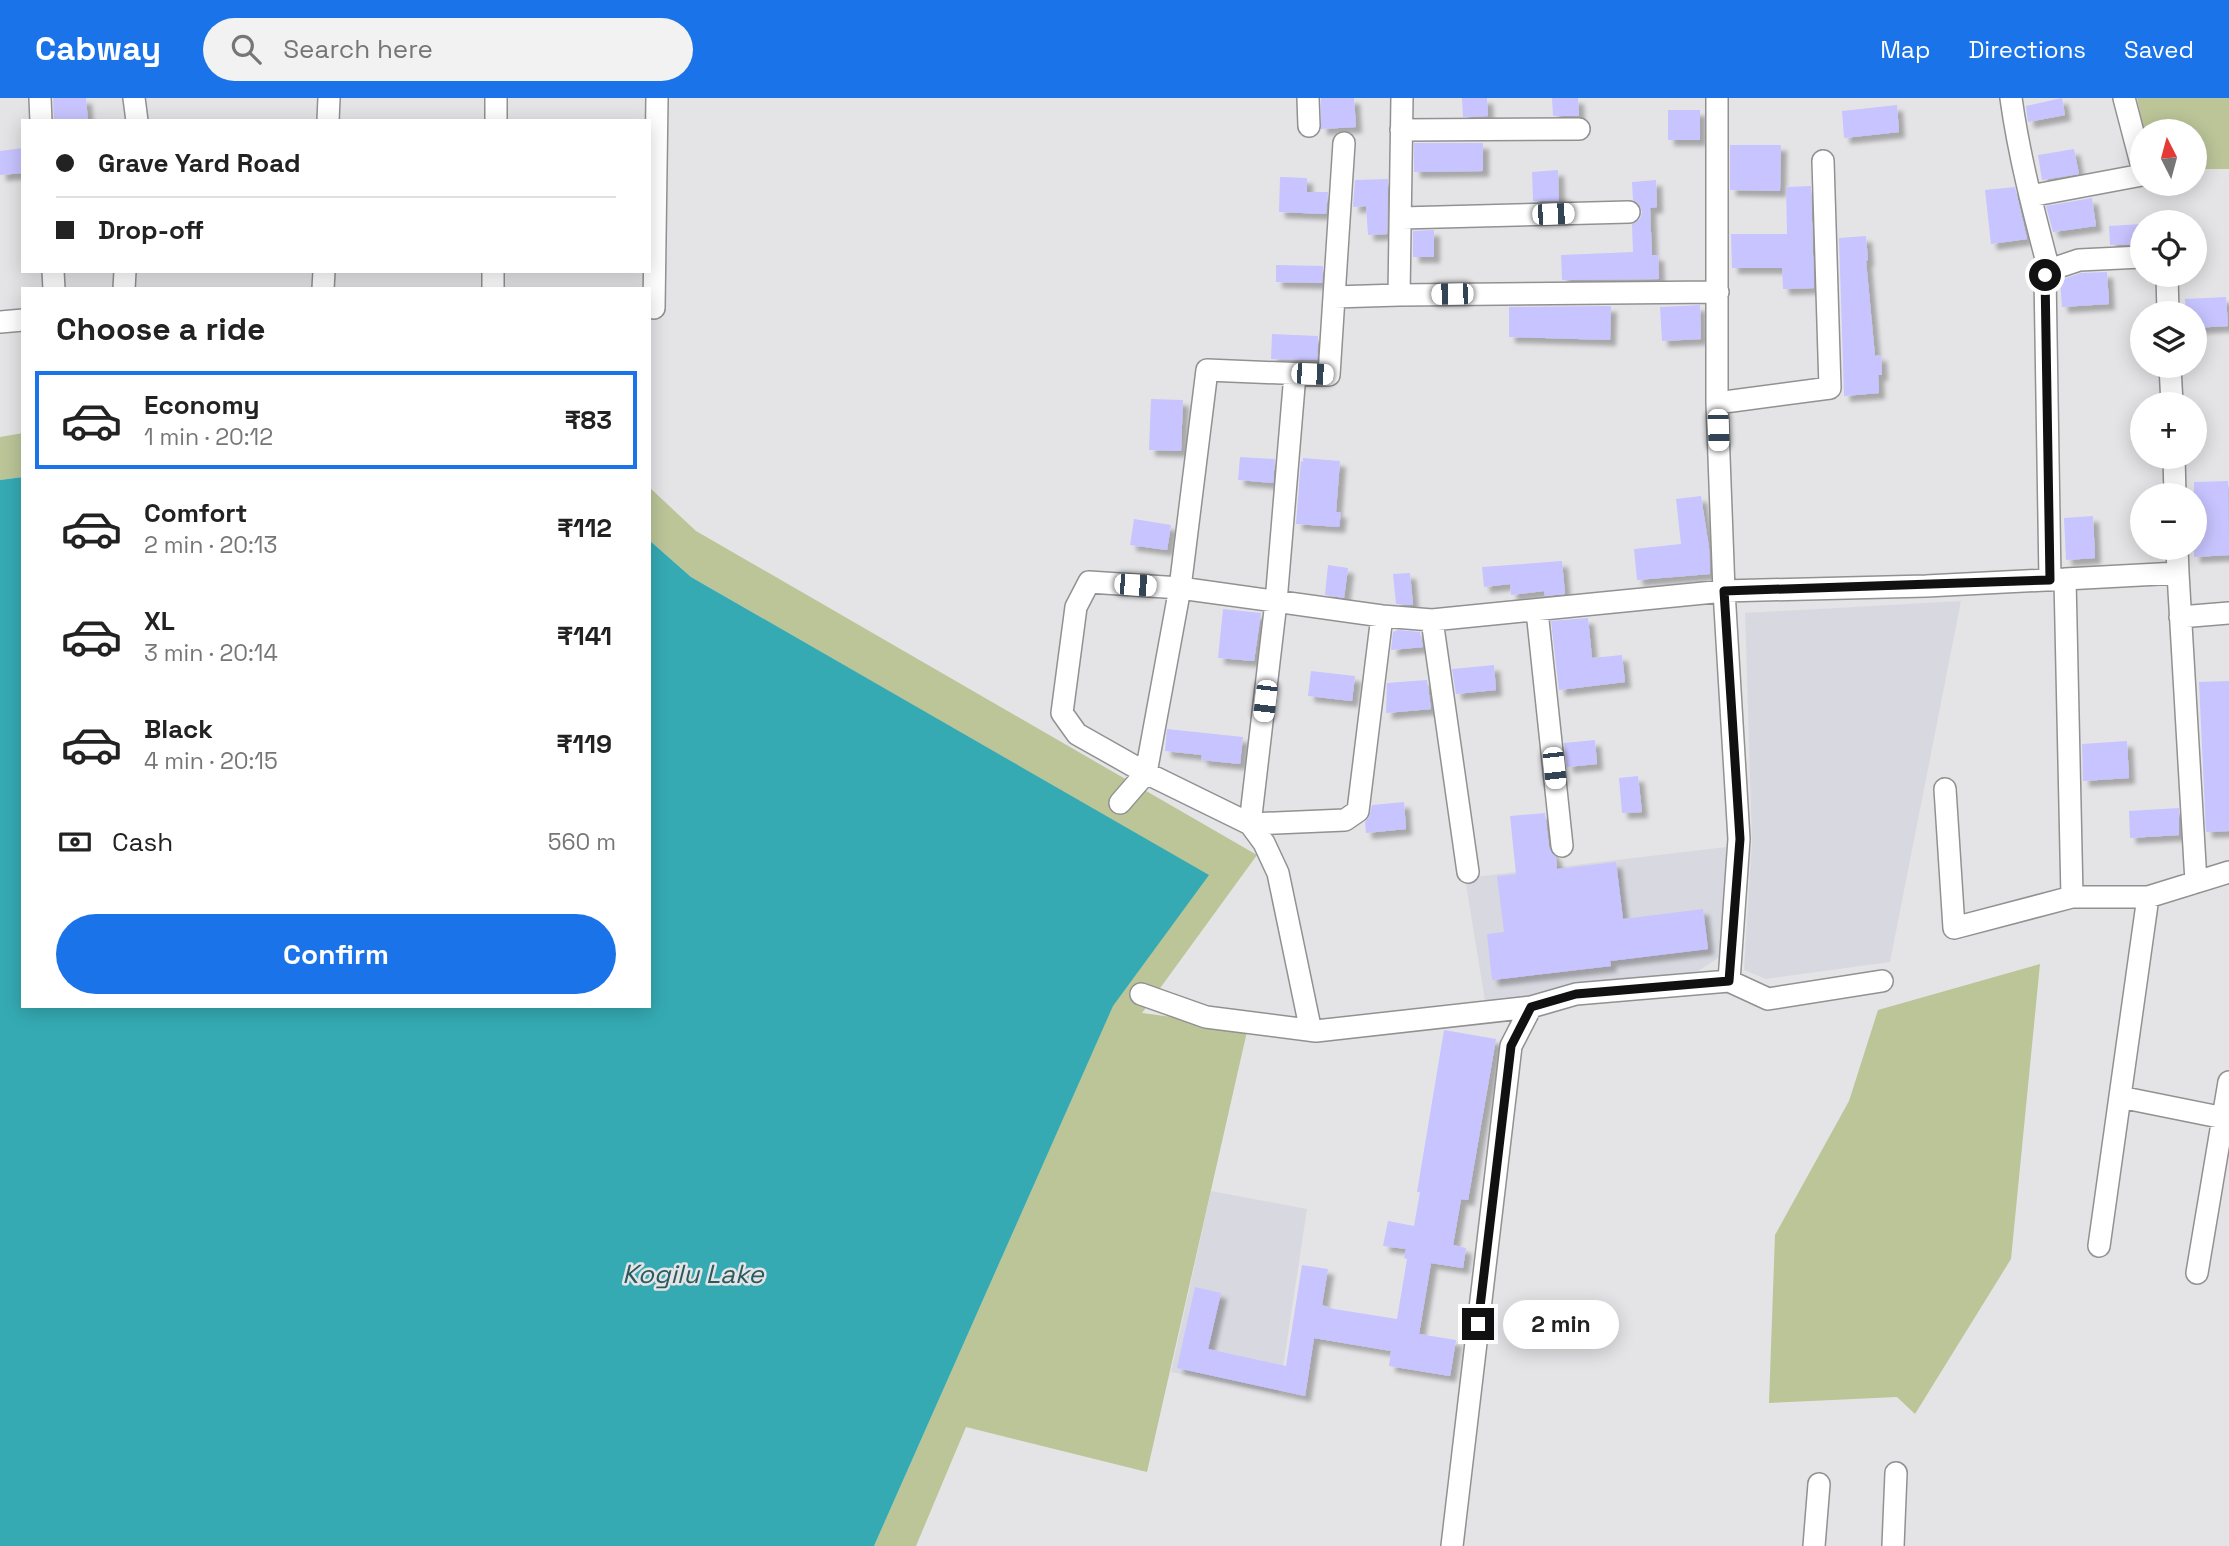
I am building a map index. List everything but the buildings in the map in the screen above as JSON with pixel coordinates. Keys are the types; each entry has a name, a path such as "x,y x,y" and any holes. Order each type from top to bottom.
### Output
{"street":[{"path":"40,98 41,119"},
{"path":"134,98 137,119"},
{"path":"328,119 329,98"},
{"path":"496,98 496,119"},
{"path":"654,308 656,98"},
{"path":"1308,98 1309,126"},
{"path":"1399,295 1402,98"},
{"path":"1717,98 1717,403 1724,591 1740,839 1729,981"},
{"path":"2011,98 2030,196 2049,270"},
{"path":"2124,98 2130,121"},
{"path":"1401,130 1579,129"},
{"path":"1120,803 1146,774 1180,588 1207,370 1329,375 1344,143"},
{"path":"1717,403 1830,388 1824,161"},
{"path":"2030,196 2130,177"},
{"path":"1401,218 1629,212"},
{"path":"2072,897 2045,275 2049,270 2079,260 2130,258"},
{"path":"1334,297 1718,292"},
{"path":"0,322 21,320"},
{"path":"1295,374 1276,602 1250,824 1264,844 1278,873 1308,1022"},
{"path":"2177,560 2196,882"},
{"path":"1382,616 1358,811 1345,820 1250,824 1146,774 1077,734 1062,713 1076,607 1089,582 1180,588 1382,616 1432,620 1724,591 2057,580 2178,573"},
{"path":"1537,611 1562,846"},
{"path":"2180,617 2229,613"},
{"path":"1432,620 1468,872"},
{"path":"1945,789 1954,928 2072,897 2148,897 2229,872"},
{"path":"2099,1246 2148,897"},
{"path":"1141,994 1206,1017 1316,1031 1531,1007 1576,994 1729,981 1768,999 1882,981"},
{"path":"1452,1546 1511,1046 1531,1007"},
{"path":"2197,1273 2226,1118 2229,1083"},
{"path":"2120,1097 2226,1118"},
{"path":"1893,1546 1896,1474"},
{"path":"1814,1546 1819,1484"}],"shaded area":[{"path":"1961,601 1890,962 1766,979 1744,970 1752,841 1745,613"},
{"path":"1726,847 1723,955 1698,971 1486,1007 1465,878"},
{"path":"1211,1191 1307,1209 1279,1394 1171,1372"}],"green space":[{"path":"2137,98 2229,98 2229,169 2207,169 2207,119 2141,119"},
{"path":"21,433 21,477 0,480 0,437"},
{"path":"651,489 696,531 1257,855 1142,1013 1248,1027 1147,1472 966,1427 916,1546 874,1546 1113,1005 1208,875 691,577 651,542"},
{"path":"2040,964 2011,1259 1915,1414 1897,1397 1769,1403 1775,1235 1849,1101 1878,1010"}],"water":[{"name":"Kogilu Lake","path":"21,477 21,1008 651,1008 651,542 691,577 1209,875 1113,1006 874,1546 0,1546 0,480"}],"route":[{"path":"1478,1324 1511,1046 1531,1007 1576,994 1729,981 1740,839 1724,591 2050,580 2045,275"}]}
